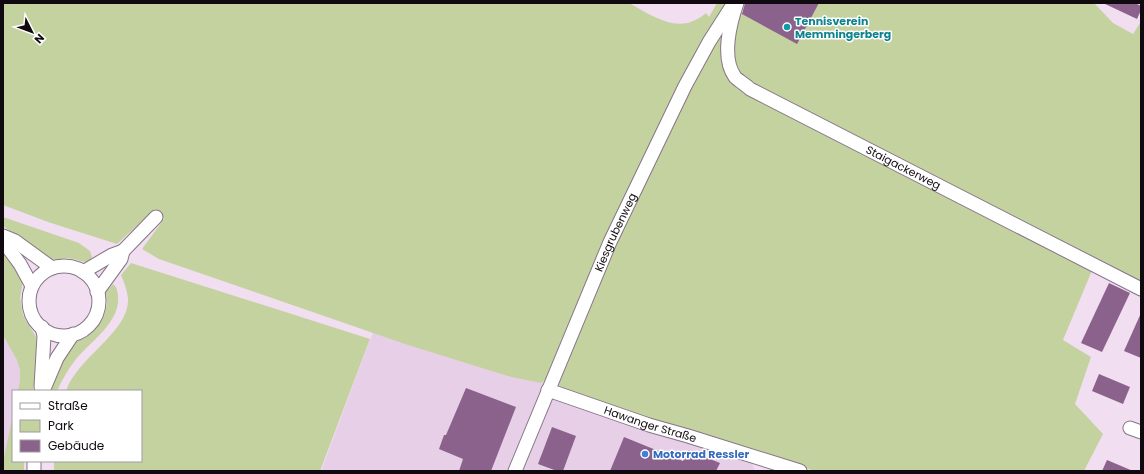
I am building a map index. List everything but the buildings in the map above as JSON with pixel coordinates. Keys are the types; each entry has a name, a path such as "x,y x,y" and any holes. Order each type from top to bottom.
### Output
{"street":[{"name":"Staigackerweg","path":"735,3 729,39 728,60 735,77 750,89 1141,289"},
{"name":"Kiesgrubenweg","path":"515,471 610,242 648,160 685,86 710,42 735,3"},
{"path":"97,292 121,259 123,252 156,217"},
{"path":"3,236 15,241 52,268"},
{"path":"3,241 20,264 32,286"},
{"path":"83,272 112,254 123,252"},
{"path":"68,266 83,272 92,280 97,292 98,305 94,318 85,328 73,334 53,334 42,328 34,318 30,306 30,293 32,286 40,275 52,268 68,266"},
{"path":"42,328 44,336 42,390"},
{"path":"42,390 57,358 73,334"},
{"name":"Hawanger Straße","path":"548,390 764,466 800,471"}],"shaded area":[{"path":"3,329 21,360 23,390 12,390 12,439 5,471 3,471"},
{"path":"373,332 511,377 543,382 559,387 748,459 752,463 755,471 321,471"}],"green space":[{"path":"3,3 629,3 648,14 667,22 677,24 696,20 706,13 709,17 717,3 726,3 546,380 541,383 511,377 405,344 159,259 142,249 164,219 155,209 117,244 48,222 3,205"},
{"path":"819,3 1094,3 1113,23 1133,34 1140,23 1141,285 747,83 737,73 731,48 738,11 797,43"},
{"path":"726,26 728,73 1093,268 1063,340 1091,357 1075,404 1103,434 1084,471 815,471 642,417 559,387 558,384 605,262 688,88"},
{"path":"3,217 79,243 90,251 92,257 89,262 69,258 49,259 3,226"},
{"path":"3,250 23,281 20,298 23,315 36,337 36,370 33,390 18,390 20,370 17,360 3,335"},
{"path":"131,263 370,339 320,471 54,471 54,462 142,462 142,390 66,390 72,379 81,367 121,322 126,310 128,298 121,275"},
{"path":"113,284 117,290 118,305 115,314 104,330 76,359 65,375 58,390 50,390 58,366 73,344 89,335 98,326 104,316 107,304 106,292"},
{"path":"12,420 12,462 24,462 24,471 3,471 3,462"}],"place":[{"name":"Tennisverein Memmingerberg","path":"787,27"},
{"name":"Motorrad Ressler","path":"645,454"}]}
